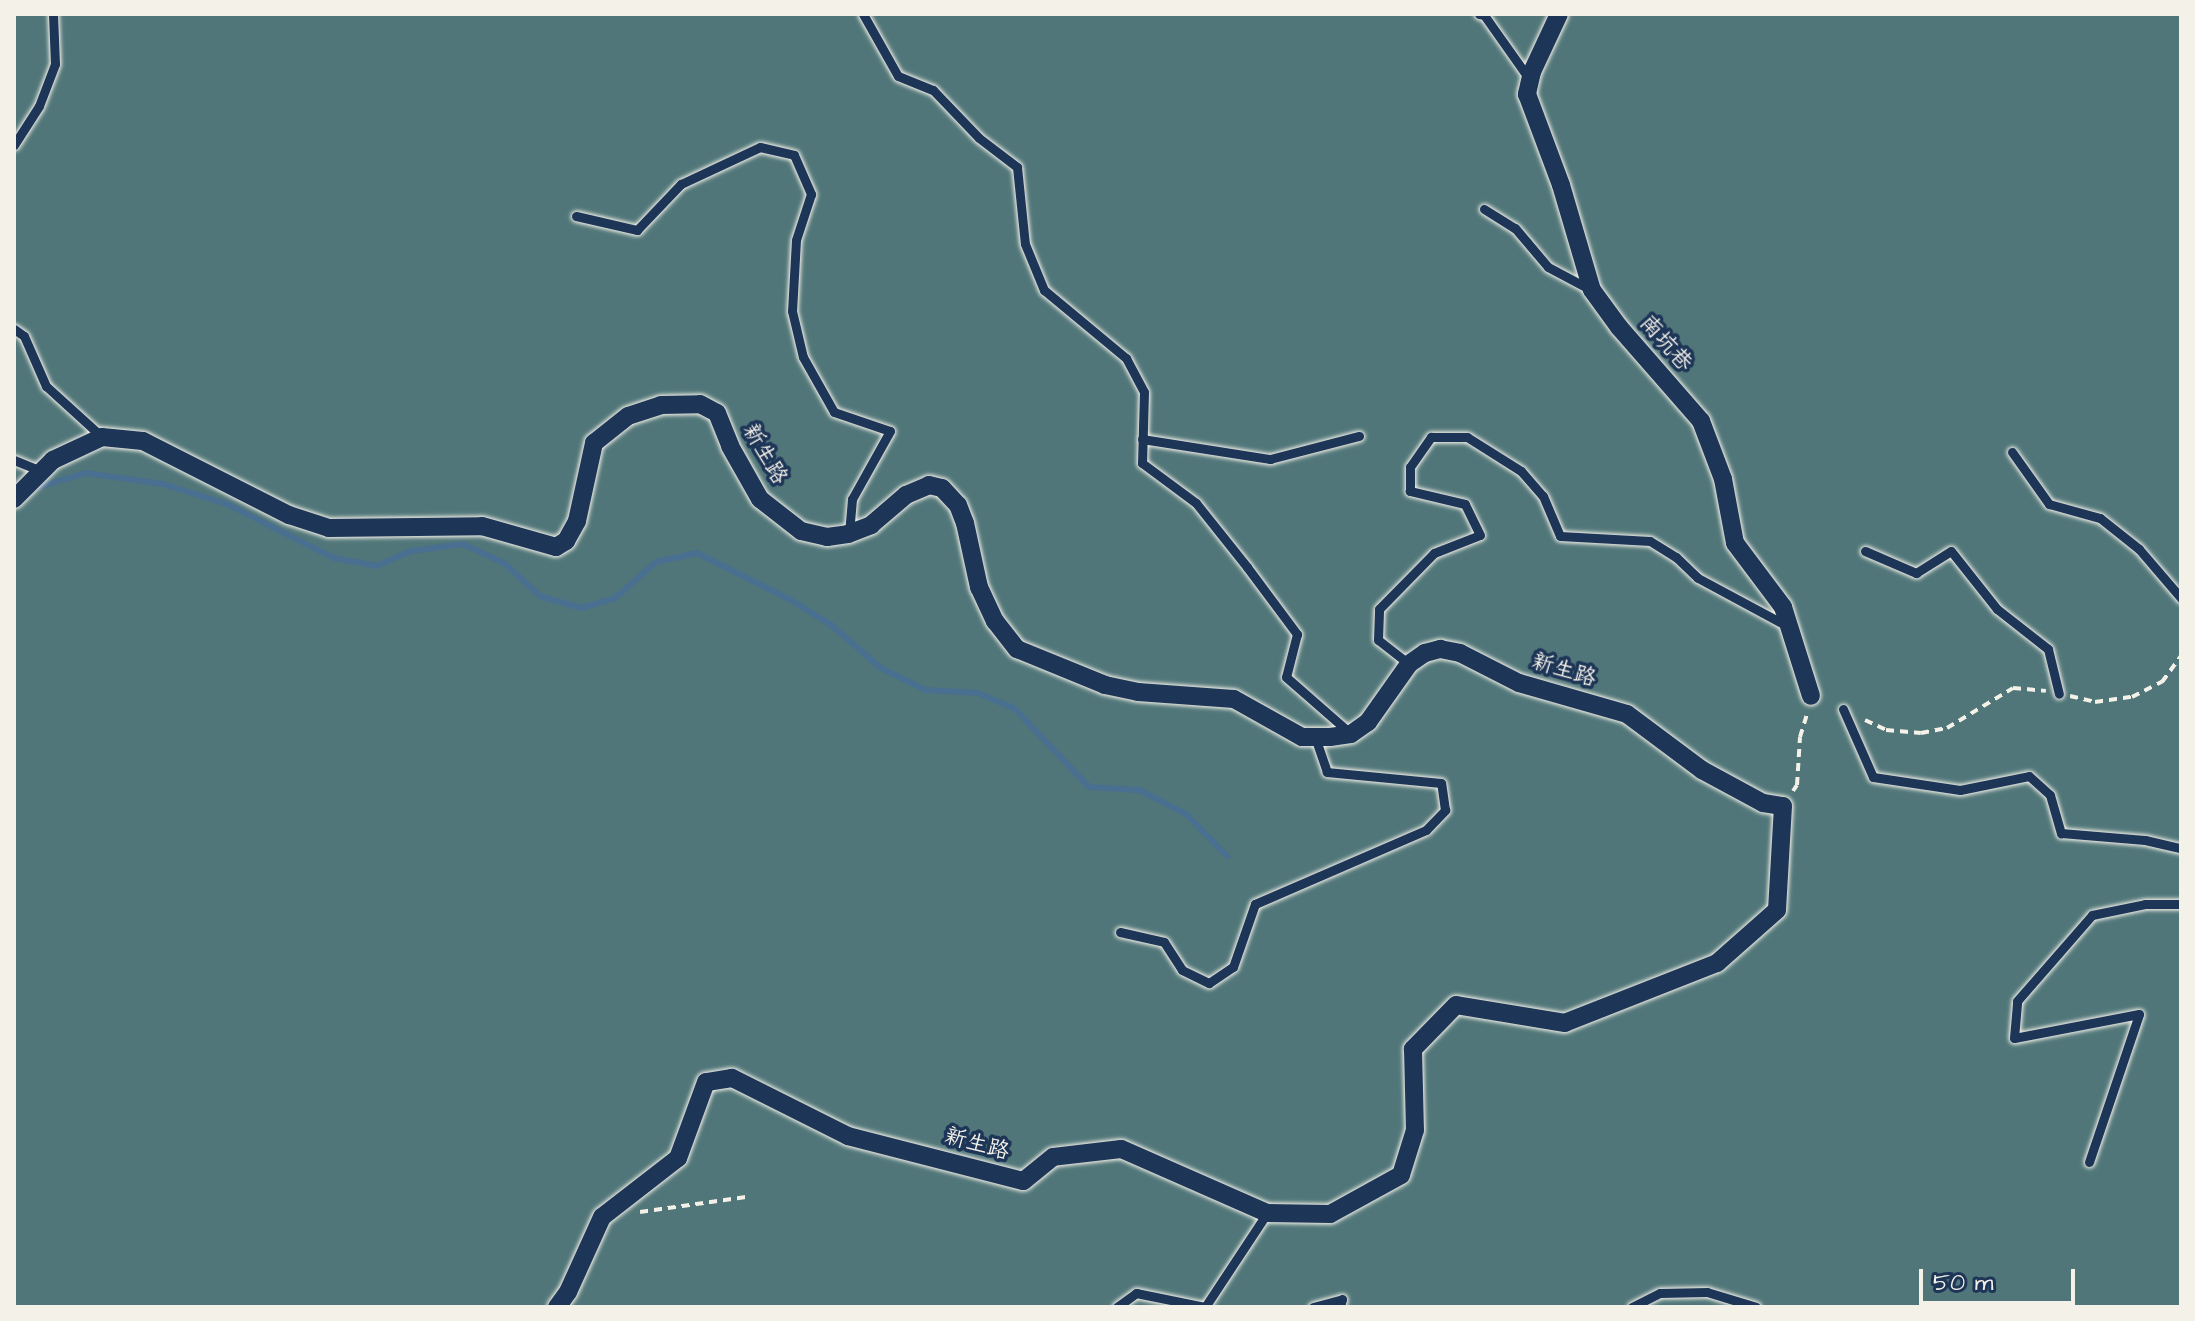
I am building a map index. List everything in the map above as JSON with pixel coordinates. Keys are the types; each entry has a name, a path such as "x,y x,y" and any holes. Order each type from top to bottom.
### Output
{"street":[{"name":"南坑巷","path":"1559,14 1530,80 1527,94 1530,110 1561,185 1592,290 1619,327 1701,421 1723,479 1735,543 1774,589 1811,696"},
{"name":"新生路","path":"102,437 143,441 289,515 329,528 482,526 556,547 566,541 577,521 594,443 628,416 661,405 700,404 717,413 730,446 760,499 801,531 827,537 848,534"},
{"path":"14,499 53,460 102,437"},
{"path":"848,534 871,525 906,495 929,485 942,488 958,505 965,523 979,587 995,621 1017,649 1105,685 1138,692 1234,699 1302,737 1351,734 1368,722 1409,664"},
{"name":"新生路","path":"557,1307 568,1292 602,1217 678,1158 706,1082 732,1078 848,1136 1023,1181 1053,1157 1121,1149 1267,1213 1330,1214 1401,1175 1415,1130 1413,1049 1456,1005 1565,1023 1717,963 1777,910 1783,806 1763,803 1702,770 1627,714 1519,683 1450,651 1440,649 1425,653 1409,664"}],"lane":[{"path":"14,145 39,106 55,64 53,14"},
{"path":"863,14 898,76 933,90 979,138 1017,167 1025,244 1044,290 1126,358 1144,392 1142,463 1196,503 1297,634 1286,677 1351,734"},
{"path":"1479,14 1484,15 1530,80"},
{"path":"576,216 637,230 681,184 760,147 794,155 811,194 796,240 792,311 803,357 834,412 890,431 852,499 848,534"},
{"path":"1484,209 1515,228 1548,267 1592,290"},
{"path":"14,329 24,336 46,386 102,437"},
{"path":"1142,439 1270,459 1359,436"},
{"path":"1409,664 1378,640 1379,609 1434,553 1480,535 1465,504 1410,491 1410,467 1431,437 1467,437 1521,471 1543,496 1560,536 1650,541 1676,557 1698,578 1790,628"},
{"path":"2012,452 2049,504 2100,518 2139,549 2181,598"},
{"path":"14,460 43,472"},
{"path":"1865,551 1916,573 1951,551 1997,609 2048,649 2059,694"},
{"path":"1843,709 1873,777 1960,790 2029,776 2050,795 2061,833 2145,840 2181,848"},
{"path":"1120,932 1164,942 1182,970 1209,983 1233,967 1255,904 1426,830 1445,810 1441,783 1327,772 1315,737"},
{"path":"2089,1162 2139,1014 2014,1038 2017,1001 2092,915 2145,904 2181,904"},
{"path":"1117,1307 1136,1293 1205,1307 1267,1213"},
{"path":"1632,1307 1660,1293 1707,1292 1756,1307"},
{"path":"1313,1307 1342,1299 1340,1307"}],"path":[{"path":"1843,709 1886,730 1921,733 1947,728 2013,688 2095,702 2132,697 2162,682 2181,656"},
{"path":"1783,806 1797,785 1800,737 1811,696"},
{"path":"602,1217 746,1197"}],"green space":[{"path":"14,14 2181,14 2181,1307 14,1307"}],"waterway":[{"path":"33,489 85,473 163,484 227,504 334,558 377,566 411,551 463,544 504,563 540,596 581,608 615,598 656,562 697,553 791,600 831,625 881,668 926,690 978,693 1014,708 1089,787 1139,790 1186,814 1227,856"}]}
